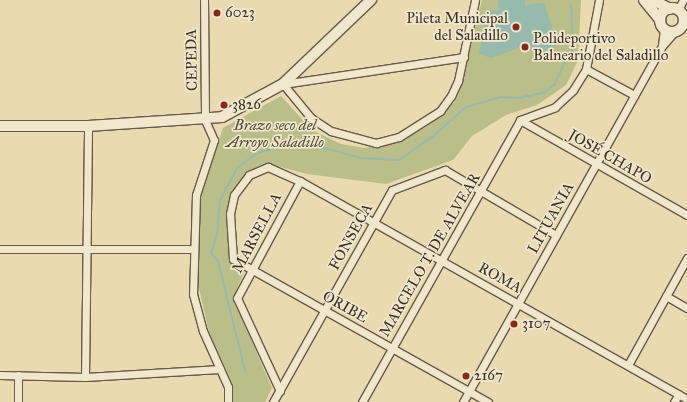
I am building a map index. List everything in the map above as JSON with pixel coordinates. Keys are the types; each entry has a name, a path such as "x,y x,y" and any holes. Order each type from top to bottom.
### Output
{"street":[{"name":"CEPEDA","path":"204,0 205,120 213,144 196,195 194,249 197,312 228,387 228,402"},
{"path":"283,84 311,118 331,131 376,143 399,137 440,111 458,81 475,0"},
{"path":"520,120 555,107 573,90 586,69 599,0"},
{"path":"644,0 660,20 676,31 684,25 680,13 683,0"},
{"path":"653,0 680,13"},
{"path":"0,126 88,126 205,120 222,117 283,84 366,2"},
{"path":"660,20 680,13"},
{"name":"LITUANIA","path":"463,402 662,46 676,31"},
{"path":"283,84 464,57"},
{"path":"586,69 634,95"},
{"name":"JOSÉ CHAPO","path":"520,120 595,165 687,215"},
{"name":"MARCELO T. DE ALVEAR","path":"362,402 392,348 444,262 520,120"},
{"path":"85,377 88,126"},
{"name":"ORIBE","path":"300,181 268,167 259,169 249,175 234,195 228,232 233,259 488,402"},
{"name":"FONSECA","path":"273,402 392,190 445,170 481,193"},
{"name":"ROMA","path":"300,181 687,399"},
{"name":"MARSELLA","path":"280,391 237,298 300,181"},
{"path":"481,193 556,235"},
{"path":"0,249 194,249"},
{"path":"628,365 687,258"},
{"path":"666,296 687,308"},
{"path":"0,375 85,377 220,369"},
{"path":"18,375 18,402"},
{"path":"674,402 679,394"}],"green space":[{"name":"Brazo seco del Arroyo Saladillo","path":"482,0 581,0 578,60 566,85 537,105 506,115 472,136 453,160 386,184 307,174 273,165 259,166 247,173 231,194 226,215 229,262 244,272 233,298 272,388 265,402 232,402 232,383 209,332 198,284 200,196 223,128 281,96 312,130 341,144 364,148 394,144 426,127 455,102"}],"water":[{"name":"Pileta Municipal del Saladillo","path":"498,0 525,0 525,5 544,3 556,40 553,49 542,52 518,48 491,58 479,54 486,11 499,10"}],"waterway":[{"path":"245,371 218,261 211,253 217,234 220,200 237,168 257,153 299,141 361,158 399,160 431,138 466,107 500,97 519,98 543,93 554,85 573,45 571,5"}],"place":[{"name":"6023","path":"217,13"},
{"name":"Pileta Municipal del Saladillo","path":"516,27"},
{"name":"Polideportivo Balneario del Saladillo","path":"525,47"},
{"name":"3826","path":"224,105"},
{"name":"3107","path":"514,324"},
{"name":"2167","path":"466,376"}]}
